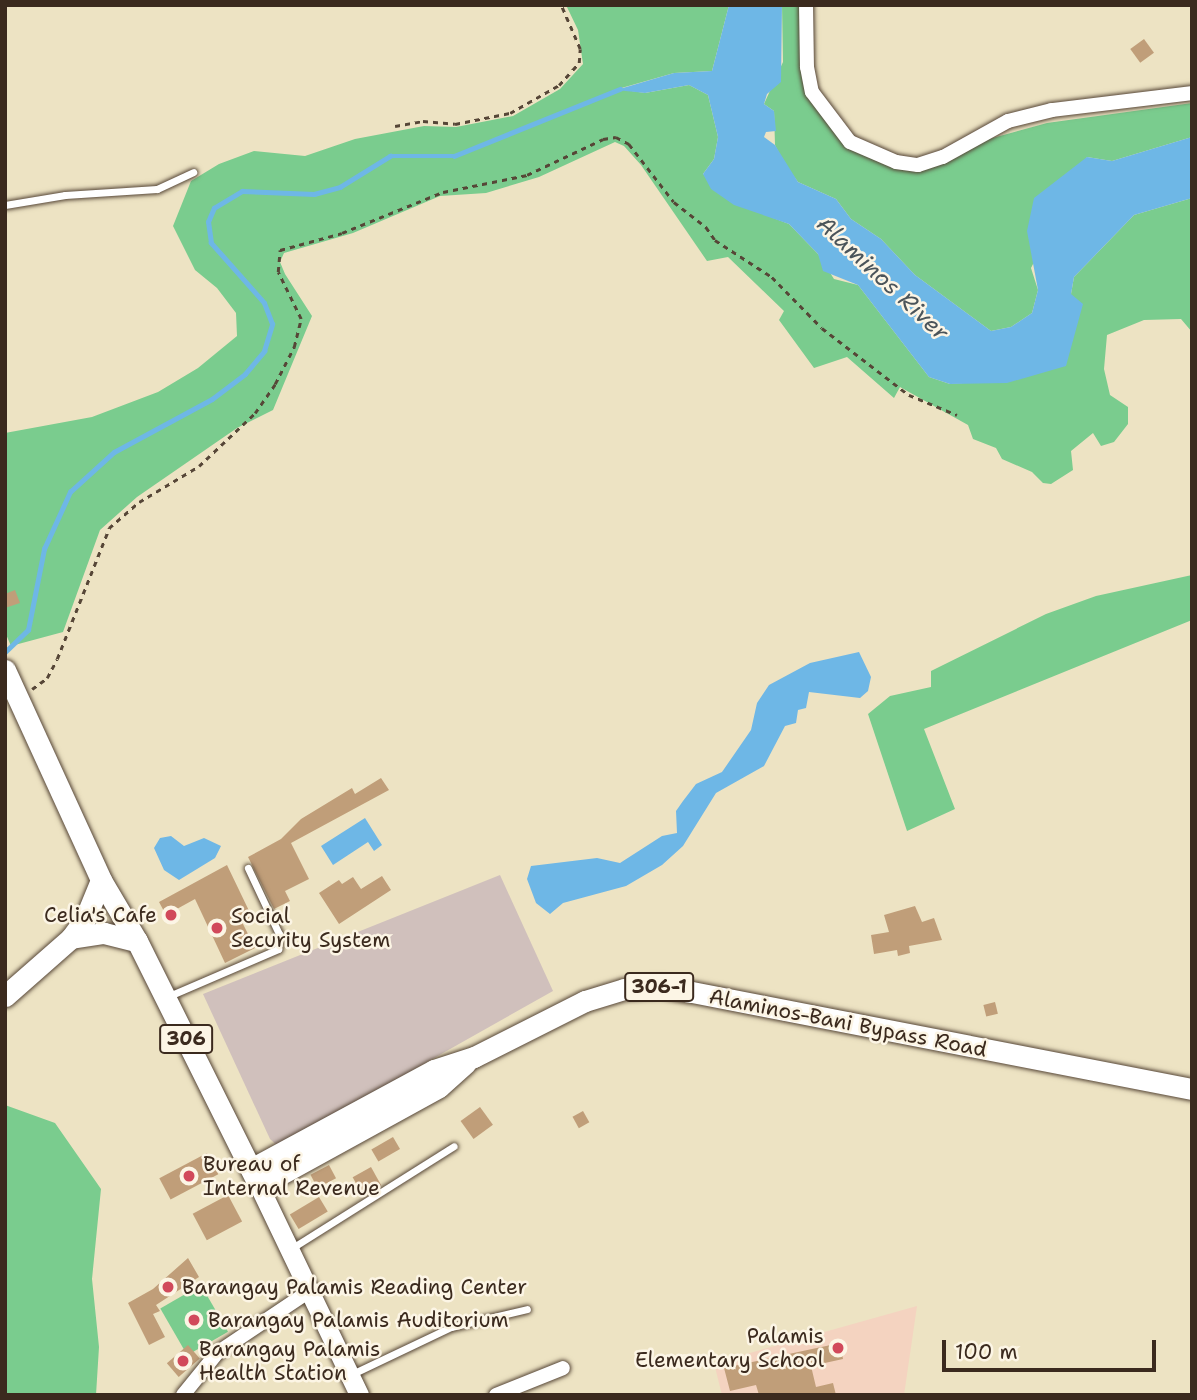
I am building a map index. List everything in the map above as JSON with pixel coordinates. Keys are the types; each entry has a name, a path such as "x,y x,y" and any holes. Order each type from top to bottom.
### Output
{"main road":[{"name":"306","path":"11,684 101,880 137,941 359,1395"},
{"path":"71,938 85,919 101,880"},
{"path":"85,919 118,911"},
{"path":"5,996 71,938 118,911"},
{"path":"71,938 104,933 137,941"},
{"name":"Alaminos-Bani Bypass Road","path":"255,1178 434,1070 474,1057 585,1001 624,989 660,987 1192,1089"}],"street":[{"path":"806,5 807,67 812,92 850,142 896,162 918,164 943,157 1008,121 1030,115 1192,93"},
{"path":"183,1395 217,1353 307,1292"},
{"path":"496,1395 564,1368"}],"lane":[{"path":"5,205 65,195 157,189 193,172"},
{"path":"165,998 278,949 279,934 248,868"},
{"path":"289,1250 454,1146"},
{"path":"350,1375 451,1327 527,1309"}],"path":[{"path":"396,125 455,124 510,113 559,85 579,63 580,49 561,5"},
{"path":"11,684 47,678 109,528 139,502 199,466 255,413 275,384 294,347 301,319 278,272 280,250 342,233 443,192 527,176 603,139 616,137 629,144 674,202 706,227 715,240 772,277 822,328 909,395 957,415"}],"shaded area":[{"path":"500,875 553,991 278,1146 270,1139 203,994"},
{"name":"Palamis Elementary School","path":"917,1306 904,1395 722,1395 714,1363"}],"green space":[{"path":"566,5 729,5 712,71 674,73 618,89 645,93 689,85 708,95 718,137 714,159 703,174 763,214 789,224 818,254 834,279 858,285 929,377 950,384 977,382 1071,294 1074,277 1134,215 1192,198 1192,332 1181,319 1144,320 1107,335 1104,369 1110,395 1128,407 1128,424 1114,442 1101,446 1093,433 1071,451 1073,470 1051,484 1043,483 1032,472 1002,459 996,448 973,439 968,425 900,387 894,398 847,357 814,368 779,320 784,311 728,257 707,261 641,165 624,146 615,142 539,177 486,193 440,196 353,233 284,253 280,262 285,274 312,316 273,410 237,428 137,497 100,530 63,632 11,646 5,632 5,433 92,417 158,392 198,368 237,336 236,313 217,288 195,270 173,226 191,181 219,164 254,151 305,156 355,139 424,126 456,127 513,116 560,89 583,64 578,30"},
{"path":"782,5 800,5 802,37 829,124 895,165 1047,123 1192,103 1192,137 1112,161 1087,157 1031,268 1038,290 1032,313 1011,327 991,331 915,275 881,239 851,219 836,199 798,182 782,160 775,145 774,111 764,104 783,62"},
{"path":"1192,575 1192,620 924,729 955,809 907,831 868,714 890,696 931,687 931,671 1046,614 1096,596"},
{"path":"5,1105 55,1123 101,1189 92,1279 99,1347 96,1395 5,1395"},
{"name":"Barangay Palamis Auditorium","path":"201,1285 228,1332 187,1355 160,1308"}],"water":[{"name":"Alaminos River","path":"729,5 782,5 781,82 767,94 764,104 774,111 776,131 766,132 764,137 775,145 798,182 836,199 851,219 881,239 915,275 991,331 1011,327 1032,313 1038,290 1027,231 1034,198 1087,157 1112,161 1192,137 1192,198 1134,215 1074,277 1071,294 1083,304 1066,366 1007,383 950,384 929,377 858,285 823,271 818,254 789,224 734,205 711,189 703,174 714,159 718,137 708,95 689,85 645,93 616,90 674,73 712,71"},
{"path":"859,652 871,677 868,691 860,698 809,692 806,708 798,710 796,723 785,726 764,766 716,793 683,846 662,865 626,886 563,903 550,914 536,903 527,879 531,866 597,858 620,863 662,836 677,833 676,811 696,784 722,772 751,730 757,703 769,685 810,663"},
{"path":"365,818 382,845 374,851 368,842 333,865 321,846"},
{"path":"171,836 184,846 204,838 221,846 215,858 179,880 164,870 154,848 160,838"}],"building":[{"path":"1144,39 1154,53 1140,63 1130,49"},
{"path":"15,590 20,603 5,608 5,594"},
{"path":"381,778 389,790 291,843 309,879 285,891 290,901 274,909 248,857 281,839 301,819 352,788 355,794"},
{"path":"227,865 252,917 242,922 255,948 225,963 195,899 166,915 159,902"},
{"path":"382,876 391,890 339,924 319,893 339,880 342,884 353,877 361,889"},
{"path":"915,906 922,922 934,918 942,940 909,946 910,953 898,956 897,950 874,954 871,935 889,932 884,915"},
{"path":"995,1002 998,1014 986,1017 983,1005"},
{"path":"480,1107 493,1125 474,1139 461,1121"},
{"path":"583,1111 589,1122 579,1128 573,1117"},
{"path":"393,1137 400,1149 378,1162 371,1150"},
{"name":"Bureau of Internal Revenue","path":"207,1153 218,1174 171,1200 159,1178"},
{"path":"329,1165 336,1178 318,1188 310,1175"},
{"path":"371,1167 381,1185 363,1196 353,1177"},
{"path":"228,1195 242,1221 207,1240 193,1214"},
{"path":"319,1197 328,1212 299,1229 290,1215"},
{"path":"188,1258 199,1277 156,1305 160,1311 153,1314 165,1337 149,1345 128,1303 153,1289"},
{"path":"840,1343 843,1359 811,1366 816,1387 833,1383 836,1395 759,1395 756,1385 730,1391 724,1368"},
{"name":"Barangay Palamis Health Station","path":"188,1345 200,1359 179,1377 167,1363"}],"waterway":[{"path":"5,652 28,630 44,549 70,492 114,452 212,399 245,374 264,351 272,324 264,303 211,243 208,222 214,208 242,191 314,194 340,187 390,156 454,156 620,89"}],"place":[{"name":"Celia's Cafe","path":"171,915"},
{"name":"Social Security System","path":"217,928"},
{"name":"Bureau of Internal Revenue","path":"189,1176"},
{"name":"Barangay Palamis Reading Center","path":"168,1287"},
{"name":"Barangay Palamis Auditorium","path":"194,1320"},
{"name":"Palamis Elementary School","path":"838,1348"},
{"name":"Barangay Palamis Health Station","path":"183,1361"}]}
